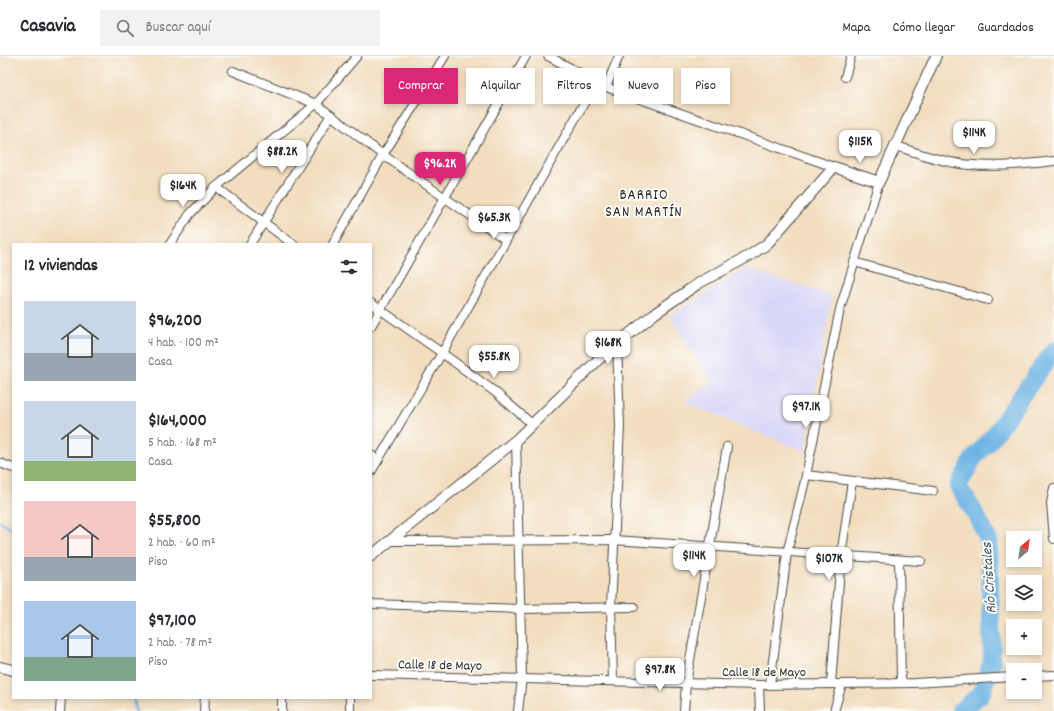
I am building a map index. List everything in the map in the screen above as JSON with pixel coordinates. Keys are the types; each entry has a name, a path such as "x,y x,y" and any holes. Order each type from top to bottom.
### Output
{"street":[{"path":"171,243 190,214 216,187 316,104 357,56"},
{"path":"335,243 383,154 445,56"},
{"path":"372,324 526,56"},
{"path":"548,56 570,68"},
{"path":"619,56 606,87 879,182"},
{"path":"845,77 851,56"},
{"path":"770,684 787,553 806,475 840,309 879,182 936,56"},
{"path":"233,71 316,104 383,154 506,240"},
{"path":"374,458 442,353 583,104"},
{"path":"251,243 331,115"},
{"path":"894,146 945,161 974,165 1014,165 1054,161"},
{"path":"372,555 516,440 601,357 654,314 699,282 749,256 767,244 834,167"},
{"path":"216,187 292,243"},
{"path":"854,262 988,300"},
{"path":"372,304 495,392 532,424"},
{"path":"613,681 611,607 620,426 617,344"},
{"path":"516,440 522,678 518,711"},
{"path":"684,711 686,683 727,447"},
{"path":"0,463 12,468"},
{"path":"806,475 933,491"},
{"path":"831,684 842,556 852,481"},
{"path":"1054,488 1050,503 1054,539"},
{"path":"389,541 614,540 921,561"},
{"path":"899,560 901,683"},
{"path":"372,604 520,609 634,607"},
{"path":"0,667 12,670"},
{"name":"Calle 18 de Mayo","path":"372,675 759,685 901,683 1006,677"},
{"path":"1042,676 1054,675"},
{"path":"834,711 842,684"},
{"path":"759,685 760,711"},
{"path":"60,711 61,699"},
{"path":"204,711 205,699"},
{"path":"282,699 282,711"},
{"path":"350,699 350,711"}],"shaded area":[{"path":"745,268 832,296 805,452 685,402 713,382 669,316"}],"waterway":[{"name":"Río Cristales","path":"960,711 981,694 992,661 989,541 976,515 958,486 973,459 994,435 1054,350"},
{"path":"0,522 12,528"},
{"path":"133,699 136,711"}],"district":[{"name":"BARRIO SAN MARTÍN","path":"644,202"}]}
